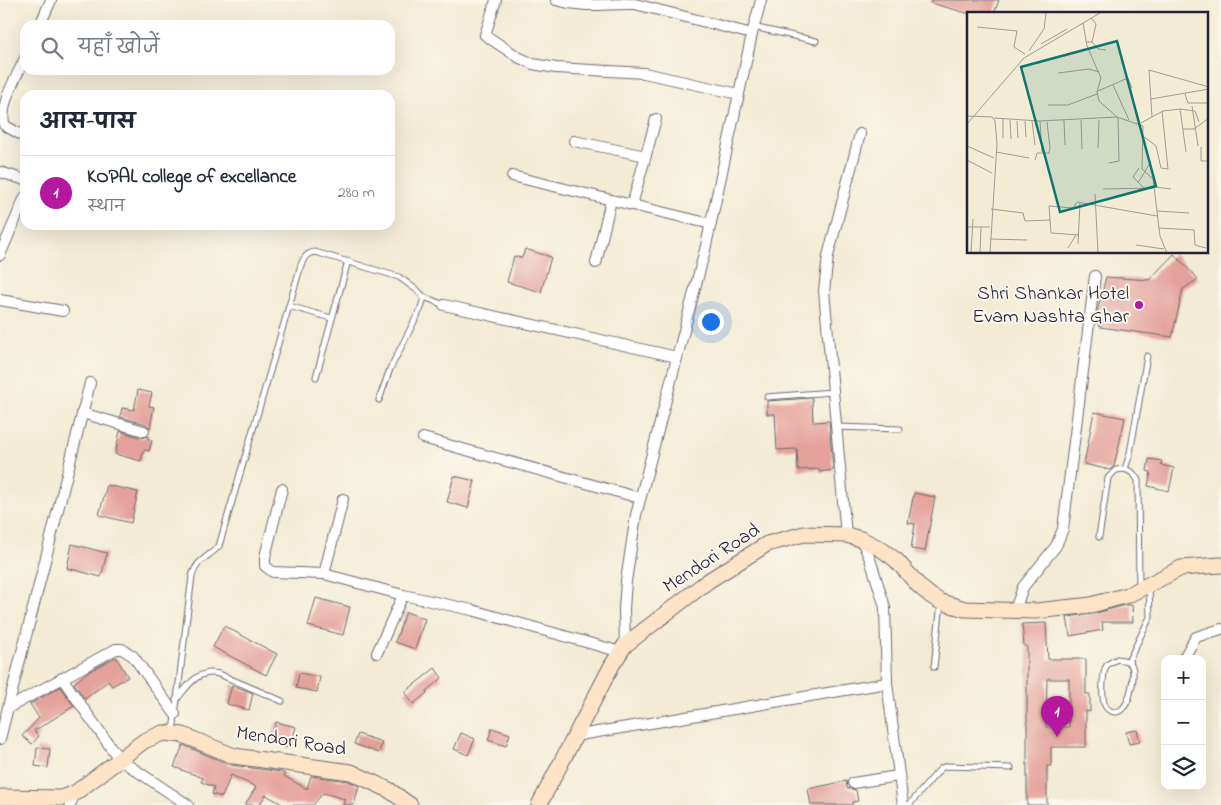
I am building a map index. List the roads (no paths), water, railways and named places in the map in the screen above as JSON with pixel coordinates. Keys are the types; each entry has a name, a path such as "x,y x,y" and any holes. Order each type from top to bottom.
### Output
{"main road":[{"name":"Mendori Road","path":"539,805 574,736 623,648 708,581 767,544 804,534 846,535 861,539 881,549 896,560 920,587 942,602 965,608 1050,610 1091,605 1128,595 1180,568 1221,565"},
{"name":"Mendori Road","path":"0,797 72,799 144,741 164,733 184,735 234,756 351,772 389,790 410,805"}],"street":[{"path":"42,20 51,0"},
{"path":"496,0 485,35 532,64 556,68 644,73 740,94"},
{"path":"556,0 593,6 634,4 752,30"},
{"path":"282,489 265,557 265,566 273,572 324,574 623,648 626,580 636,515 711,224 760,0"},
{"path":"20,69 4,104 2,114 4,124 20,134"},
{"path":"632,205 656,119"},
{"path":"846,535 825,312 824,276 860,134"},
{"path":"574,141 646,156"},
{"path":"0,172 20,178"},
{"path":"512,176 711,224"},
{"path":"596,263 610,200"},
{"path":"0,255 20,208"},
{"path":"1015,610 1023,587 1056,546 1063,529 1095,276"},
{"path":"0,300 63,311"},
{"path":"444,305 677,357"},
{"path":"0,739 90,383"},
{"path":"82,413 144,431"},
{"path":"423,438 640,498"},
{"path":"324,574 344,499"},
{"path":"861,539 870,559 885,607 887,683 903,805"},
{"path":"377,653 403,595"},
{"path":"1185,655 1196,637 1221,629"},
{"path":"8,708 116,649 122,649 133,656 175,714"},
{"path":"62,678 119,760 188,805"},
{"path":"574,736 887,683"},
{"path":"853,783 898,776"}],"lane":[{"path":"752,30 816,42"},
{"path":"173,734 192,576 195,567 201,560 219,546 303,259 309,253 315,252 399,277 424,297 444,305"},
{"path":"316,376 348,261"},
{"path":"379,400 390,368 421,308 424,297"},
{"path":"289,306 331,318"},
{"path":"1125,469 1130,453 1147,356"},
{"path":"767,397 832,392"},
{"path":"835,427 900,428"},
{"path":"1100,537 1108,478 1116,470 1125,469 1133,473 1138,480 1144,587 1150,618 1128,662"},
{"path":"934,667 942,602"},
{"path":"1117,660 1128,662 1132,667 1133,677 1130,695 1121,710 1115,712 1107,709 1104,704 1104,671 1109,663 1117,660"},
{"path":"176,700 202,674 210,672 282,700"},
{"path":"909,805 941,768 947,766 1011,768"}],"place":[{"name":"Shri Shankar Hotel Evam Nashta Ghar","path":"1139,305"},
{"name":"KOPAL college of excellance","path":"1057,737"}]}
